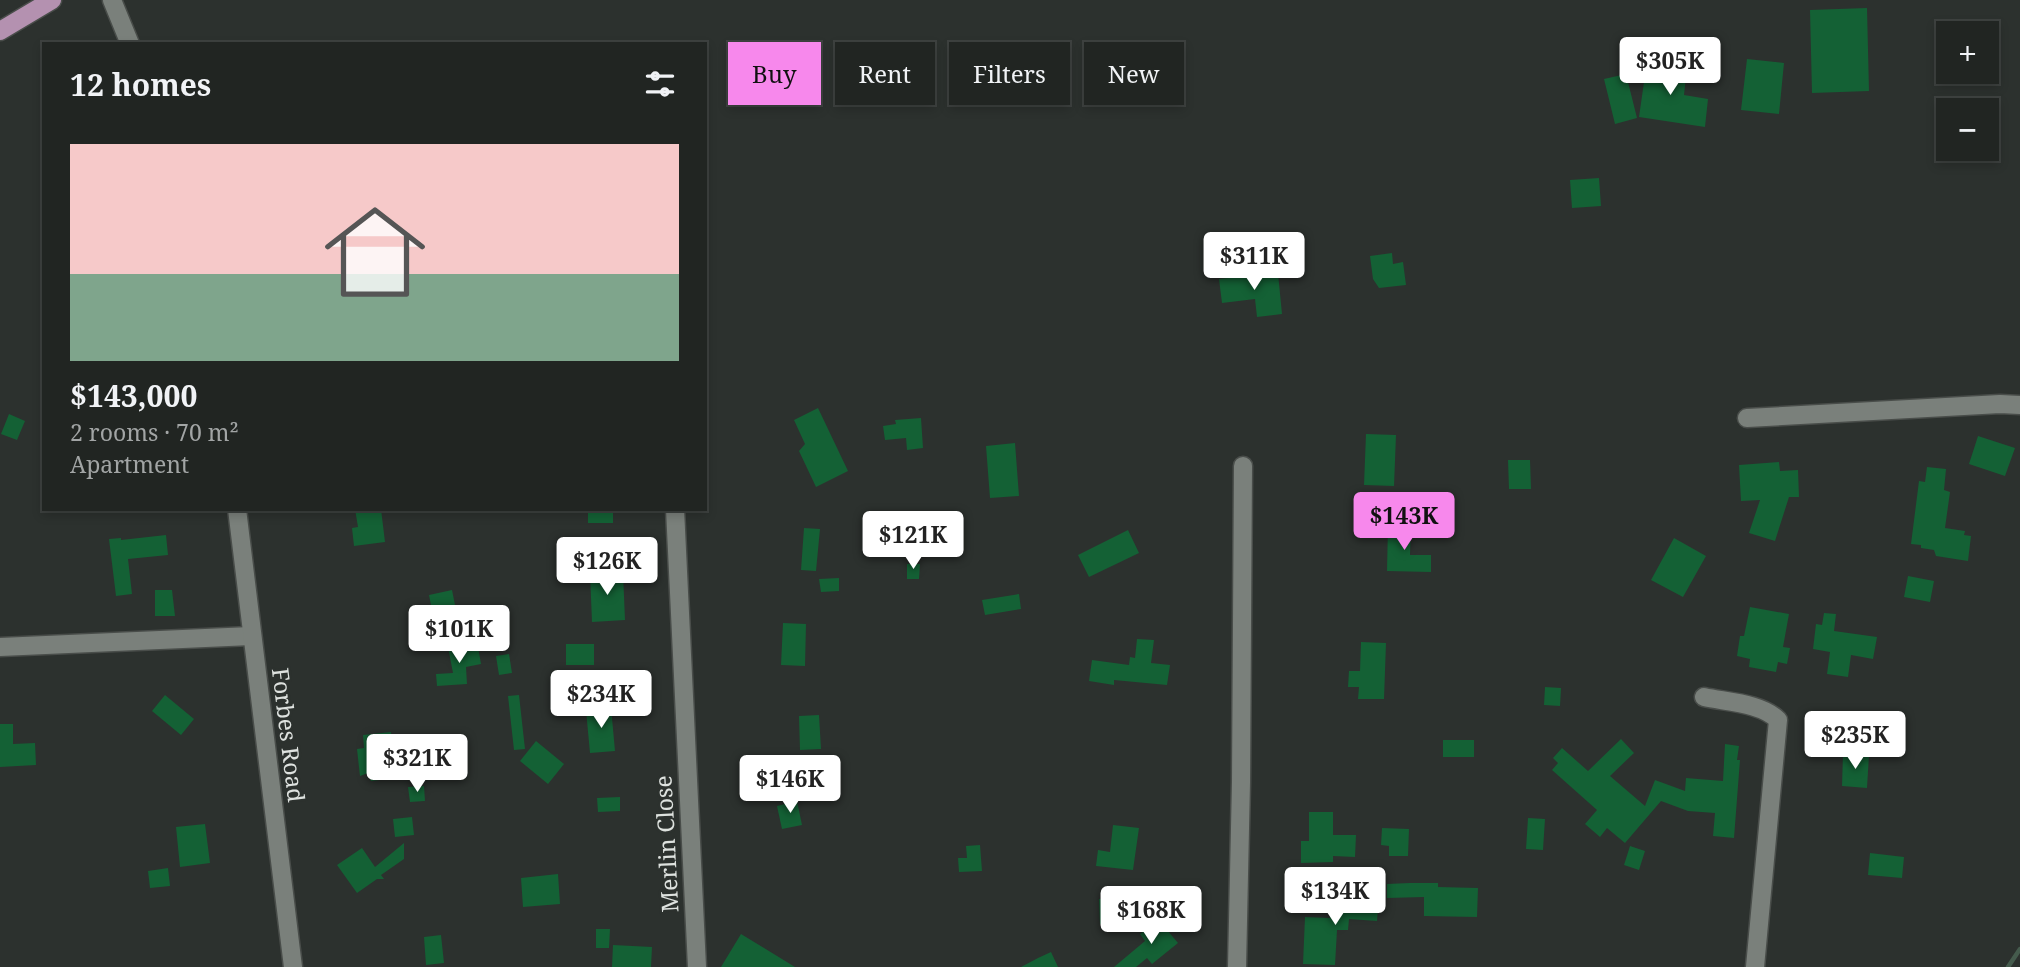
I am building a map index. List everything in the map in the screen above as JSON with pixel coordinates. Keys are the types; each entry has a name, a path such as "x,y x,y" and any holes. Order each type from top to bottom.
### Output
{"main road":[{"path":"0,31 52,0"}],"street":[{"path":"111,0 129,42"},
{"path":"1747,418 2020,405"},
{"path":"1237,967 1243,466"},
{"name":"Forbes Road","path":"237,511 293,967"},
{"name":"Merlin Close","path":"675,511 696,967"},
{"path":"0,647 251,636"},
{"path":"1704,697 1761,709 1778,720 1755,967"}],"building":[{"path":"1867,8 1869,91 1812,93 1810,10"},
{"path":"1747,59 1784,63 1779,114 1741,110"},
{"path":"1647,61 1687,67 1684,95 1708,99 1705,127 1639,117"},
{"path":"1626,74 1637,118 1615,124 1604,79"},
{"path":"1599,178 1601,206 1572,208 1570,180"},
{"path":"1392,253 1393,264 1403,262 1406,285 1379,288 1373,279 1370,256"},
{"path":"1278,273 1282,314 1257,317 1255,299 1222,303 1219,279"},
{"path":"818,408 848,471 816,487 799,451 805,444 794,420"},
{"path":"9,414 25,421 17,440 1,434"},
{"path":"921,418 923,448 907,450 906,438 885,440 883,426 896,424 895,420"},
{"path":"1366,434 1396,435 1394,486 1364,485"},
{"path":"1978,436 2015,448 2005,476 1969,464"},
{"path":"1015,443 1019,496 990,498 986,446"},
{"path":"1508,460 1530,460 1531,489 1509,489"},
{"path":"1779,462 1780,471 1798,470 1799,497 1789,497 1775,541 1749,533 1760,500 1741,501 1739,465"},
{"path":"1927,467 1946,469 1944,490 1950,492 1945,528 1965,531 1964,535 1971,536 1968,561 1936,556 1934,550 1911,544 1919,481 1925,482"},
{"path":"355,511 381,511 385,542 354,546 352,528 358,527"},
{"path":"588,511 613,511 613,523 588,523"},
{"path":"1388,525 1411,525 1410,555 1431,555 1431,572 1387,571"},
{"path":"804,528 820,529 816,571 801,570"},
{"path":"1128,530 1139,553 1089,577 1078,555"},
{"path":"166,535 168,555 128,559 132,594 116,596 109,539"},
{"path":"1674,538 1706,556 1683,597 1651,580"},
{"path":"907,564 920,564 919,579 907,579"},
{"path":"623,572 625,620 592,622 590,573"},
{"path":"1908,576 1934,581 1930,602 1904,597"},
{"path":"839,578 839,591 821,592 819,579"},
{"path":"155,590 172,590 175,616 155,616"},
{"path":"452,590 457,615 434,620 429,595"},
{"path":"1019,594 1021,609 985,615 982,600"},
{"path":"1750,607 1789,614 1783,647 1790,648 1787,664 1778,662 1776,672 1749,667 1750,659 1737,656 1740,636 1744,636"},
{"path":"1824,613 1836,614 1834,631 1877,637 1873,659 1851,655 1848,677 1827,674 1830,652 1813,649 1816,624 1822,625"},
{"path":"783,623 806,624 805,666 781,665"},
{"path":"1137,639 1154,640 1151,663 1170,665 1167,685 1114,680 1114,685 1089,681 1092,660 1129,665 1130,657 1135,658"},
{"path":"1361,642 1386,643 1384,699 1358,699 1359,687 1348,687 1349,671 1360,671"},
{"path":"464,643 466,650 478,647 481,664 466,667 467,684 437,686 436,674 453,673 448,647"},
{"path":"566,644 594,644 594,665 566,665"},
{"path":"509,654 512,673 499,675 496,656"},
{"path":"1545,687 1561,688 1560,706 1544,705"},
{"path":"165,695 194,719 181,735 152,711"},
{"path":"519,695 525,749 514,750 508,696"},
{"path":"611,707 615,751 590,753 586,710"},
{"path":"819,715 821,749 800,750 799,716"},
{"path":"0,724 13,724 13,744 35,743 36,765 0,767"},
{"path":"391,732 396,778 371,781 368,773 360,776 357,749 364,748 363,735"},
{"path":"1621,739 1634,753 1610,776 1645,806 1655,780 1685,791 1686,778 1723,781 1725,744 1739,746 1734,838 1713,836 1715,813 1688,811 1661,801 1625,843 1607,828 1600,837 1585,824 1597,810 1552,770 1558,763 1553,758 1562,748 1588,771"},
{"path":"1443,740 1474,740 1474,757 1443,757"},
{"path":"536,741 564,764 548,784 520,761"},
{"path":"1843,754 1869,755 1867,788 1842,786"},
{"path":"424,786 425,801 410,802 408,787"},
{"path":"620,797 620,811 598,812 597,798"},
{"path":"797,801 802,825 782,829 777,806"},
{"path":"1309,812 1333,812 1333,835 1356,835 1355,857 1333,856 1333,862 1301,863 1301,841 1309,841"},
{"path":"412,817 414,835 395,837 393,819"},
{"path":"1528,818 1545,819 1543,850 1526,849"},
{"path":"205,824 210,863 180,867 176,827"},
{"path":"1113,825 1139,828 1133,870 1096,866 1098,850 1110,852"},
{"path":"1382,828 1409,829 1408,856 1389,856 1389,846 1381,845"},
{"path":"404,843 404,859 381,875 384,879 377,879 357,893 337,865 362,848 375,867"},
{"path":"980,845 982,871 959,872 958,858 967,858 966,846"},
{"path":"1630,846 1645,851 1639,870 1624,865"},
{"path":"1870,853 1904,857 1902,878 1868,875"},
{"path":"168,868 170,886 150,888 148,871"},
{"path":"558,874 560,904 523,907 521,878"},
{"path":"1387,884 1478,888 1477,917 1424,916 1424,897 1387,898"},
{"path":"1359,895 1379,897 1377,921 1349,919 1348,930 1337,930 1335,965 1303,964 1305,917 1330,918 1331,897 1359,898"},
{"path":"1099,899 1118,899 1119,923 1100,924"},
{"path":"1158,919 1178,943 1152,964 1147,958 1136,967 1114,967 1145,941 1140,934"},
{"path":"596,929 610,929 609,948 596,948"},
{"path":"741,934 795,967 721,967"},
{"path":"441,935 444,963 426,965 424,937"},
{"path":"613,945 652,947 651,967 612,967"},
{"path":"1051,952 1058,967 1021,967 1038,958"}],"waterway":[{"path":"2008,967 2020,949"}]}
